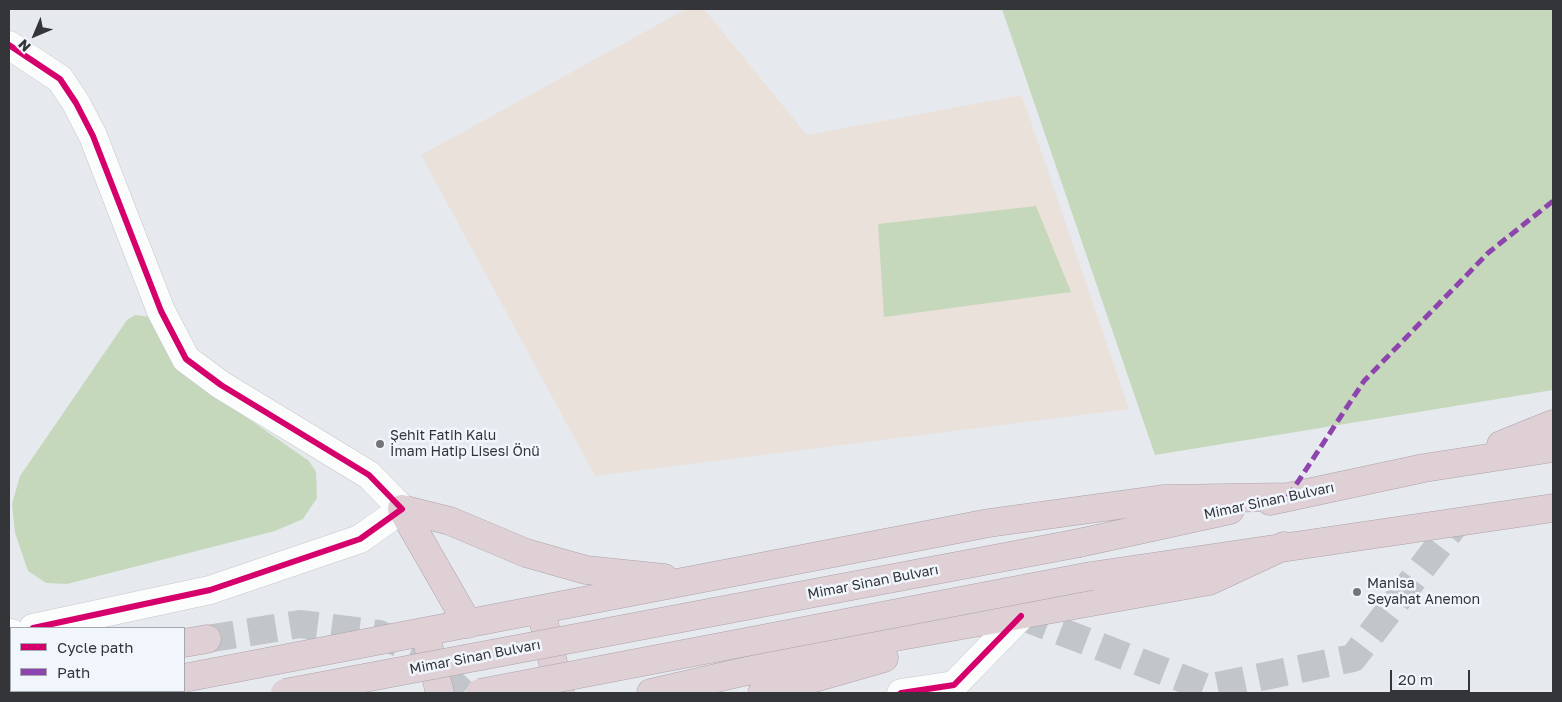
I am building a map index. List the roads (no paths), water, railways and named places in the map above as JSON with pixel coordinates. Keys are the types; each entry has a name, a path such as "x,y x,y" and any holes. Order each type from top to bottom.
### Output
{"highway":[{"path":"1458,462 1553,424"},
{"path":"1458,462 1553,448"},
{"name":"Mimar Sinan Bulvarı","path":"286,693 1079,543 1458,462"},
{"path":"185,678 541,611 989,523 1163,499 1288,497"},
{"path":"480,693 1091,576 1284,546 1553,508"},
{"path":"402,509 450,521 526,553 586,570 690,581"},
{"path":"402,509 468,624"},
{"path":"651,693 895,637 970,626 1209,581 1284,546"},
{"path":"541,611 560,693"},
{"path":"762,693 899,653 970,626"},
{"path":"425,632 440,693"}],"street":[{"path":"9,45 60,79 76,103 93,136 161,311 186,359 221,385 369,475 402,509 360,539 210,590 38,627"},
{"path":"901,693 961,689 1021,616"}],"tunnel":[{"path":"1021,616 1207,688 1353,658 1457,522"},
{"path":"207,639 300,624 379,634 418,652 463,693"}],"place":[{"name":"Şehit Fatih Kalu İmam Hatip Lisesi Önü","path":"380,444"},
{"name":"Manisa Seyahat Anemon","path":"1357,592"}]}
